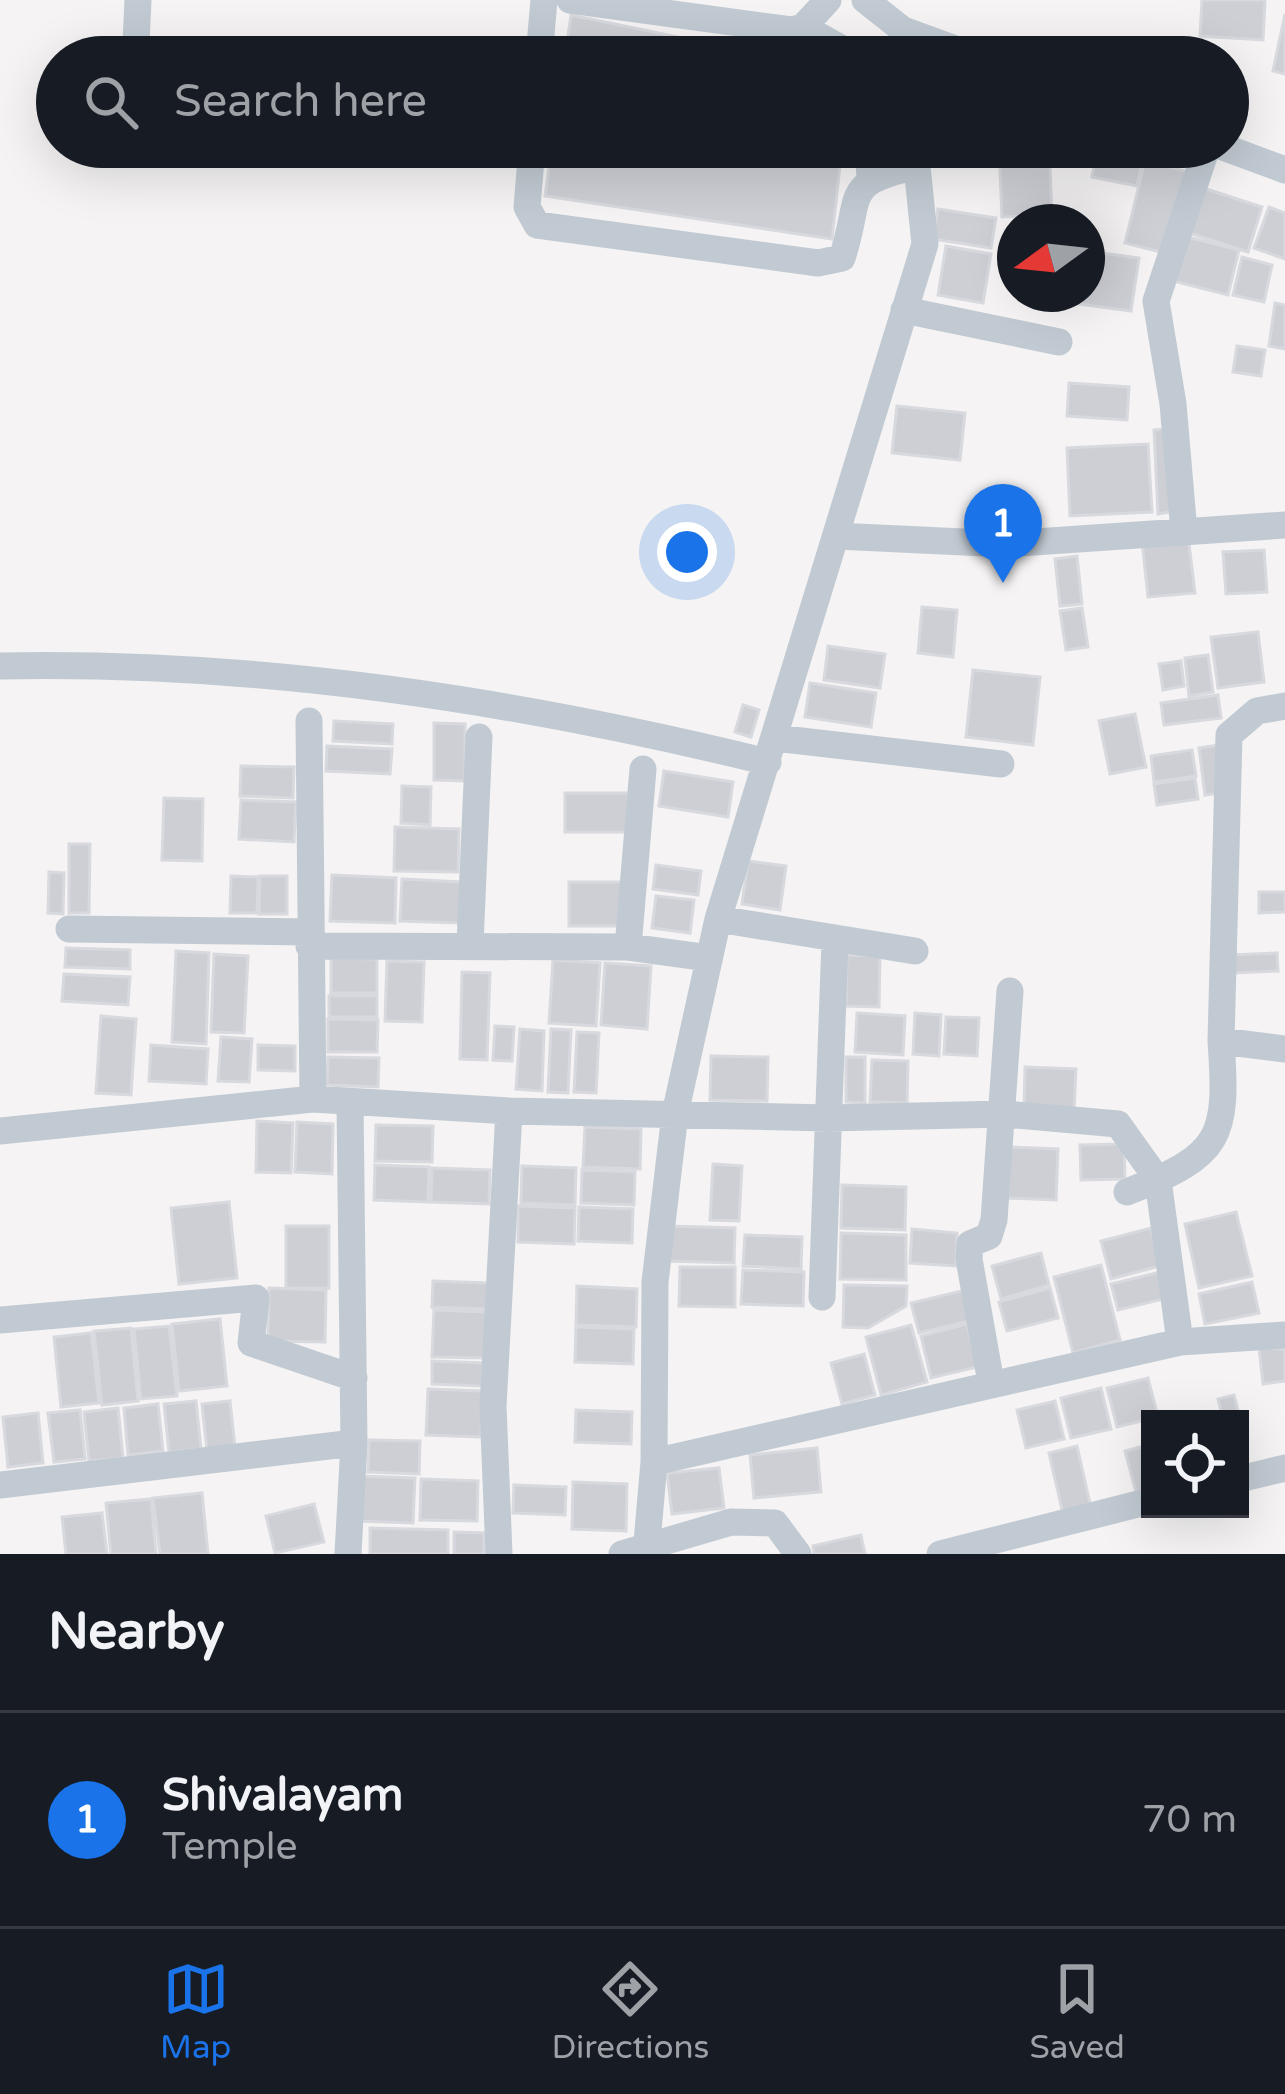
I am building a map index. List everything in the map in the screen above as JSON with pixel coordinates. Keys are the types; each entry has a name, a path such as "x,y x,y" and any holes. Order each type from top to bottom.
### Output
{"street":[{"path":"136,36 138,0"},
{"path":"541,36 544,0"},
{"path":"570,0 803,27 819,36"},
{"path":"803,27 828,0"},
{"path":"865,0 898,36"},
{"path":"1249,157 1285,170"},
{"path":"530,168 527,207 537,225 818,263 842,258 852,197 871,178 892,168"},
{"path":"870,168 871,178"},
{"path":"798,1554 775,1523 731,1522 638,1552 654,1462 656,1282 675,1114 718,919 925,244 917,168"},
{"path":"1184,532 1173,404 1156,301 1200,168"},
{"path":"904,310 1059,342"},
{"path":"836,536 1006,544 1285,525"},
{"path":"0,666 314,677 772,750 1001,764"},
{"path":"1127,1192 1158,1180 1206,1148 1222,1128 1228,735 1257,711 1285,706"},
{"path":"309,721 313,1099"},
{"path":"470,944 478,737"},
{"path":"628,947 643,769"},
{"path":"718,919 915,950"},
{"path":"69,929 628,947 709,958"},
{"path":"822,1297 835,941"},
{"path":"992,1383 969,1258 970,1244 989,1236 994,1220 1010,991"},
{"path":"1221,1041 1285,1049"},
{"path":"0,1131 313,1099 509,1111 830,1118 1005,1114 1118,1124 1158,1180 1180,1342"},
{"path":"348,1554 354,1443 350,1103"},
{"path":"500,1554 493,1406 509,1111"},
{"path":"0,1320 256,1298 251,1343 354,1378"},
{"path":"654,1462 1180,1342 1285,1335"},
{"path":"0,1485 354,1443"},
{"path":"1249,1477 1285,1468"},
{"path":"940,1554 1141,1503"}],"building":[{"path":"1202,0 1265,0 1263,40 1200,36"},
{"path":"1285,14 1285,74 1273,71"},
{"path":"571,15 673,36 568,36"},
{"path":"549,168 840,168 832,239 545,196"},
{"path":"1000,168 1050,168 1052,204 1001,204"},
{"path":"1094,168 1141,168 1137,186 1092,177"},
{"path":"1143,168 1189,172 1168,254 1125,243"},
{"path":"1197,186 1262,207 1248,252 1183,231"},
{"path":"1269,207 1285,213 1285,259 1254,248"},
{"path":"938,209 996,218 991,248 933,239"},
{"path":"1184,236 1239,250 1228,295 1173,281"},
{"path":"946,246 991,254 983,303 938,295"},
{"path":"1105,253 1139,258 1131,311 1105,308"},
{"path":"1242,257 1272,265 1264,302 1233,295"},
{"path":"1275,303 1285,305 1285,349 1269,346"},
{"path":"1237,346 1265,350 1261,376 1233,372"},
{"path":"1069,383 1129,387 1127,420 1067,416"},
{"path":"897,406 965,413 960,460 892,453"},
{"path":"1168,429 1176,511 1158,514 1154,430"},
{"path":"1148,444 1152,512 1070,516 1067,448"},
{"path":"1188,536 1195,593 1148,597 1142,541"},
{"path":"1264,550 1267,592 1226,594 1223,552"},
{"path":"1077,556 1082,604 1060,606 1055,559"},
{"path":"922,607 957,610 953,657 918,653"},
{"path":"1082,608 1088,647 1066,650 1060,611"},
{"path":"1258,632 1264,682 1218,688 1211,637"},
{"path":"828,646 885,654 880,688 824,680"},
{"path":"1208,655 1213,692 1189,696 1185,658"},
{"path":"1181,661 1184,686 1163,690 1159,664"},
{"path":"973,670 1040,677 1033,745 966,737"},
{"path":"810,683 876,693 871,727 805,717"},
{"path":"1218,695 1221,718 1164,725 1161,703"},
{"path":"743,705 759,710 751,737 735,732"},
{"path":"1135,714 1146,767 1110,774 1099,721"},
{"path":"334,721 393,724 392,744 333,741"},
{"path":"434,723 465,724 465,781 434,780"},
{"path":"1220,745 1227,792 1205,795 1199,748"},
{"path":"327,746 392,749 390,774 326,771"},
{"path":"1192,750 1196,776 1154,782 1151,756"},
{"path":"241,766 294,767 293,798 240,796"},
{"path":"664,771 733,782 728,817 659,806"},
{"path":"1195,778 1198,799 1157,805 1154,784"},
{"path":"402,786 431,787 430,825 401,823"},
{"path":"565,793 628,793 628,832 565,832"},
{"path":"164,798 203,799 202,861 162,860"},
{"path":"241,800 296,802 294,842 239,839"},
{"path":"395,827 459,829 458,872 394,871"},
{"path":"69,844 90,844 89,913 69,913"},
{"path":"748,861 786,866 780,910 742,904"},
{"path":"656,865 701,871 698,895 653,889"},
{"path":"49,872 64,873 63,914 48,913"},
{"path":"332,875 396,878 395,923 330,921"},
{"path":"231,876 258,877 257,913 230,913"},
{"path":"260,876 287,876 287,914 259,914"},
{"path":"402,879 461,882 460,923 400,921"},
{"path":"569,882 626,882 627,926 569,926"},
{"path":"1259,892 1285,892 1285,912 1259,913"},
{"path":"656,896 694,900 690,933 652,928"},
{"path":"66,948 130,950 130,969 65,967"},
{"path":"176,951 209,953 206,1044 172,1042"},
{"path":"1277,953 1278,971 1232,973 1231,955"},
{"path":"214,954 248,956 244,1033 211,1032"},
{"path":"847,955 880,956 879,1007 846,1006"},
{"path":"331,958 377,959 377,993 331,993"},
{"path":"553,960 600,963 596,1026 549,1023"},
{"path":"387,961 424,962 422,1022 385,1021"},
{"path":"605,963 651,966 647,1029 601,1025"},
{"path":"462,972 490,973 487,1060 460,1059"},
{"path":"64,974 130,977 128,1005 62,1001"},
{"path":"329,996 377,996 377,1017 329,1017"},
{"path":"857,1013 905,1016 903,1055 855,1052"},
{"path":"915,1013 941,1015 939,1056 913,1054"},
{"path":"101,1016 136,1019 131,1095 96,1093"},
{"path":"946,1017 979,1018 977,1056 944,1054"},
{"path":"328,1019 378,1020 377,1052 328,1052"},
{"path":"495,1026 514,1027 512,1061 493,1060"},
{"path":"520,1029 544,1031 542,1091 516,1089"},
{"path":"551,1029 571,1030 568,1093 548,1092"},
{"path":"577,1032 599,1033 596,1093 574,1092"},
{"path":"221,1037 252,1039 249,1082 218,1081"},
{"path":"151,1045 208,1049 206,1084 149,1081"},
{"path":"258,1045 295,1046 295,1071 258,1070"},
{"path":"711,1056 768,1057 767,1101 710,1100"},
{"path":"328,1057 379,1058 378,1087 327,1085"},
{"path":"846,1057 865,1057 865,1103 846,1102"},
{"path":"872,1060 908,1061 907,1103 870,1102"},
{"path":"1025,1067 1076,1069 1074,1111 1024,1109"},
{"path":"257,1121 293,1123 291,1173 256,1172"},
{"path":"297,1122 333,1124 332,1174 295,1172"},
{"path":"376,1125 433,1126 432,1162 375,1161"},
{"path":"585,1127 641,1129 640,1169 583,1167"},
{"path":"1124,1144 1125,1179 1081,1180 1080,1145"},
{"path":"1010,1147 1058,1149 1056,1200 1008,1198"},
{"path":"713,1164 742,1166 739,1221 710,1220"},
{"path":"375,1165 429,1167 428,1202 374,1200"},
{"path":"522,1166 576,1168 575,1205 521,1203"},
{"path":"432,1168 490,1170 489,1204 431,1202"},
{"path":"582,1170 635,1172 634,1205 581,1203"},
{"path":"842,1185 906,1187 905,1230 841,1228"},
{"path":"229,1202 237,1278 179,1284 171,1208"},
{"path":"518,1206 575,1208 574,1244 518,1242"},
{"path":"579,1207 633,1209 632,1243 578,1241"},
{"path":"1236,1212 1252,1276 1199,1288 1185,1224"},
{"path":"286,1226 329,1226 329,1288 286,1288"},
{"path":"670,1226 735,1228 734,1263 669,1261"},
{"path":"1151,1228 1160,1266 1111,1279 1101,1241"},
{"path":"912,1229 957,1233 956,1266 910,1263"},
{"path":"841,1233 906,1235 906,1280 840,1279"},
{"path":"745,1235 802,1237 801,1269 743,1266"},
{"path":"1041,1253 1049,1285 1001,1299 992,1266"},
{"path":"1101,1265 1120,1340 1073,1353 1054,1277"},
{"path":"680,1267 735,1267 735,1307 679,1306"},
{"path":"743,1270 804,1272 803,1306 741,1304"},
{"path":"1160,1272 1167,1298 1118,1310 1111,1284"},
{"path":"433,1281 488,1283 487,1309 432,1307"},
{"path":"1252,1282 1259,1313 1205,1324 1199,1294"},
{"path":"844,1285 907,1286 906,1306 868,1328 843,1327"},
{"path":"577,1286 637,1289 636,1327 576,1325"},
{"path":"269,1288 326,1290 325,1342 268,1341"},
{"path":"1050,1288 1058,1318 1007,1331 999,1302"},
{"path":"970,1289 977,1319 919,1333 911,1303"},
{"path":"434,1310 486,1312 485,1358 432,1357"},
{"path":"220,1319 227,1386 179,1391 172,1324"},
{"path":"967,1324 977,1367 931,1378 921,1336"},
{"path":"911,1325 927,1382 881,1395 866,1337"},
{"path":"169,1326 177,1396 141,1399 134,1329"},
{"path":"576,1327 634,1329 633,1364 575,1362"},
{"path":"131,1328 138,1401 102,1405 94,1331"},
{"path":"91,1333 99,1403 61,1407 54,1337"},
{"path":"1259,1348 1285,1349 1285,1381 1263,1384"},
{"path":"864,1354 875,1395 842,1404 831,1363"},
{"path":"432,1361 483,1363 482,1386 432,1384"},
{"path":"1148,1378 1156,1410 1141,1410 1141,1421 1117,1427 1107,1388"},
{"path":"1101,1388 1111,1429 1071,1438 1061,1398"},
{"path":"428,1389 482,1391 481,1437 426,1435"},
{"path":"1234,1395 1238,1410 1221,1410 1218,1399"},
{"path":"196,1401 201,1449 169,1452 164,1404"},
{"path":"230,1401 235,1447 207,1450 202,1404"},
{"path":"1055,1401 1064,1439 1026,1448 1017,1410"},
{"path":"158,1404 163,1451 128,1455 124,1408"},
{"path":"118,1408 123,1458 89,1461 84,1412"},
{"path":"80,1410 85,1459 54,1462 48,1413"},
{"path":"576,1410 632,1412 631,1444 575,1442"},
{"path":"38,1413 43,1463 8,1467 3,1417"},
{"path":"369,1440 420,1441 419,1474 368,1472"},
{"path":"1077,1446 1091,1508 1063,1514 1049,1453"},
{"path":"1141,1447 1141,1491 1136,1492 1125,1451"},
{"path":"817,1448 821,1492 754,1498 750,1455"},
{"path":"719,1468 724,1508 672,1514 667,1473"},
{"path":"359,1476 415,1478 413,1523 358,1521"},
{"path":"421,1479 478,1481 477,1521 420,1520"},
{"path":"573,1482 627,1484 626,1531 572,1529"},
{"path":"514,1485 566,1487 565,1515 513,1513"},
{"path":"202,1493 208,1554 160,1554 153,1498"},
{"path":"151,1499 156,1554 111,1554 106,1503"},
{"path":"314,1504 324,1542 275,1553 266,1516"},
{"path":"102,1513 107,1554 66,1554 62,1517"},
{"path":"370,1528 448,1530 448,1554 370,1554"},
{"path":"454,1532 484,1533 484,1554 454,1554"},
{"path":"861,1535 865,1554 814,1554 813,1546"}],"place":[{"name":"Shivalayam","path":"1003,583"}]}
